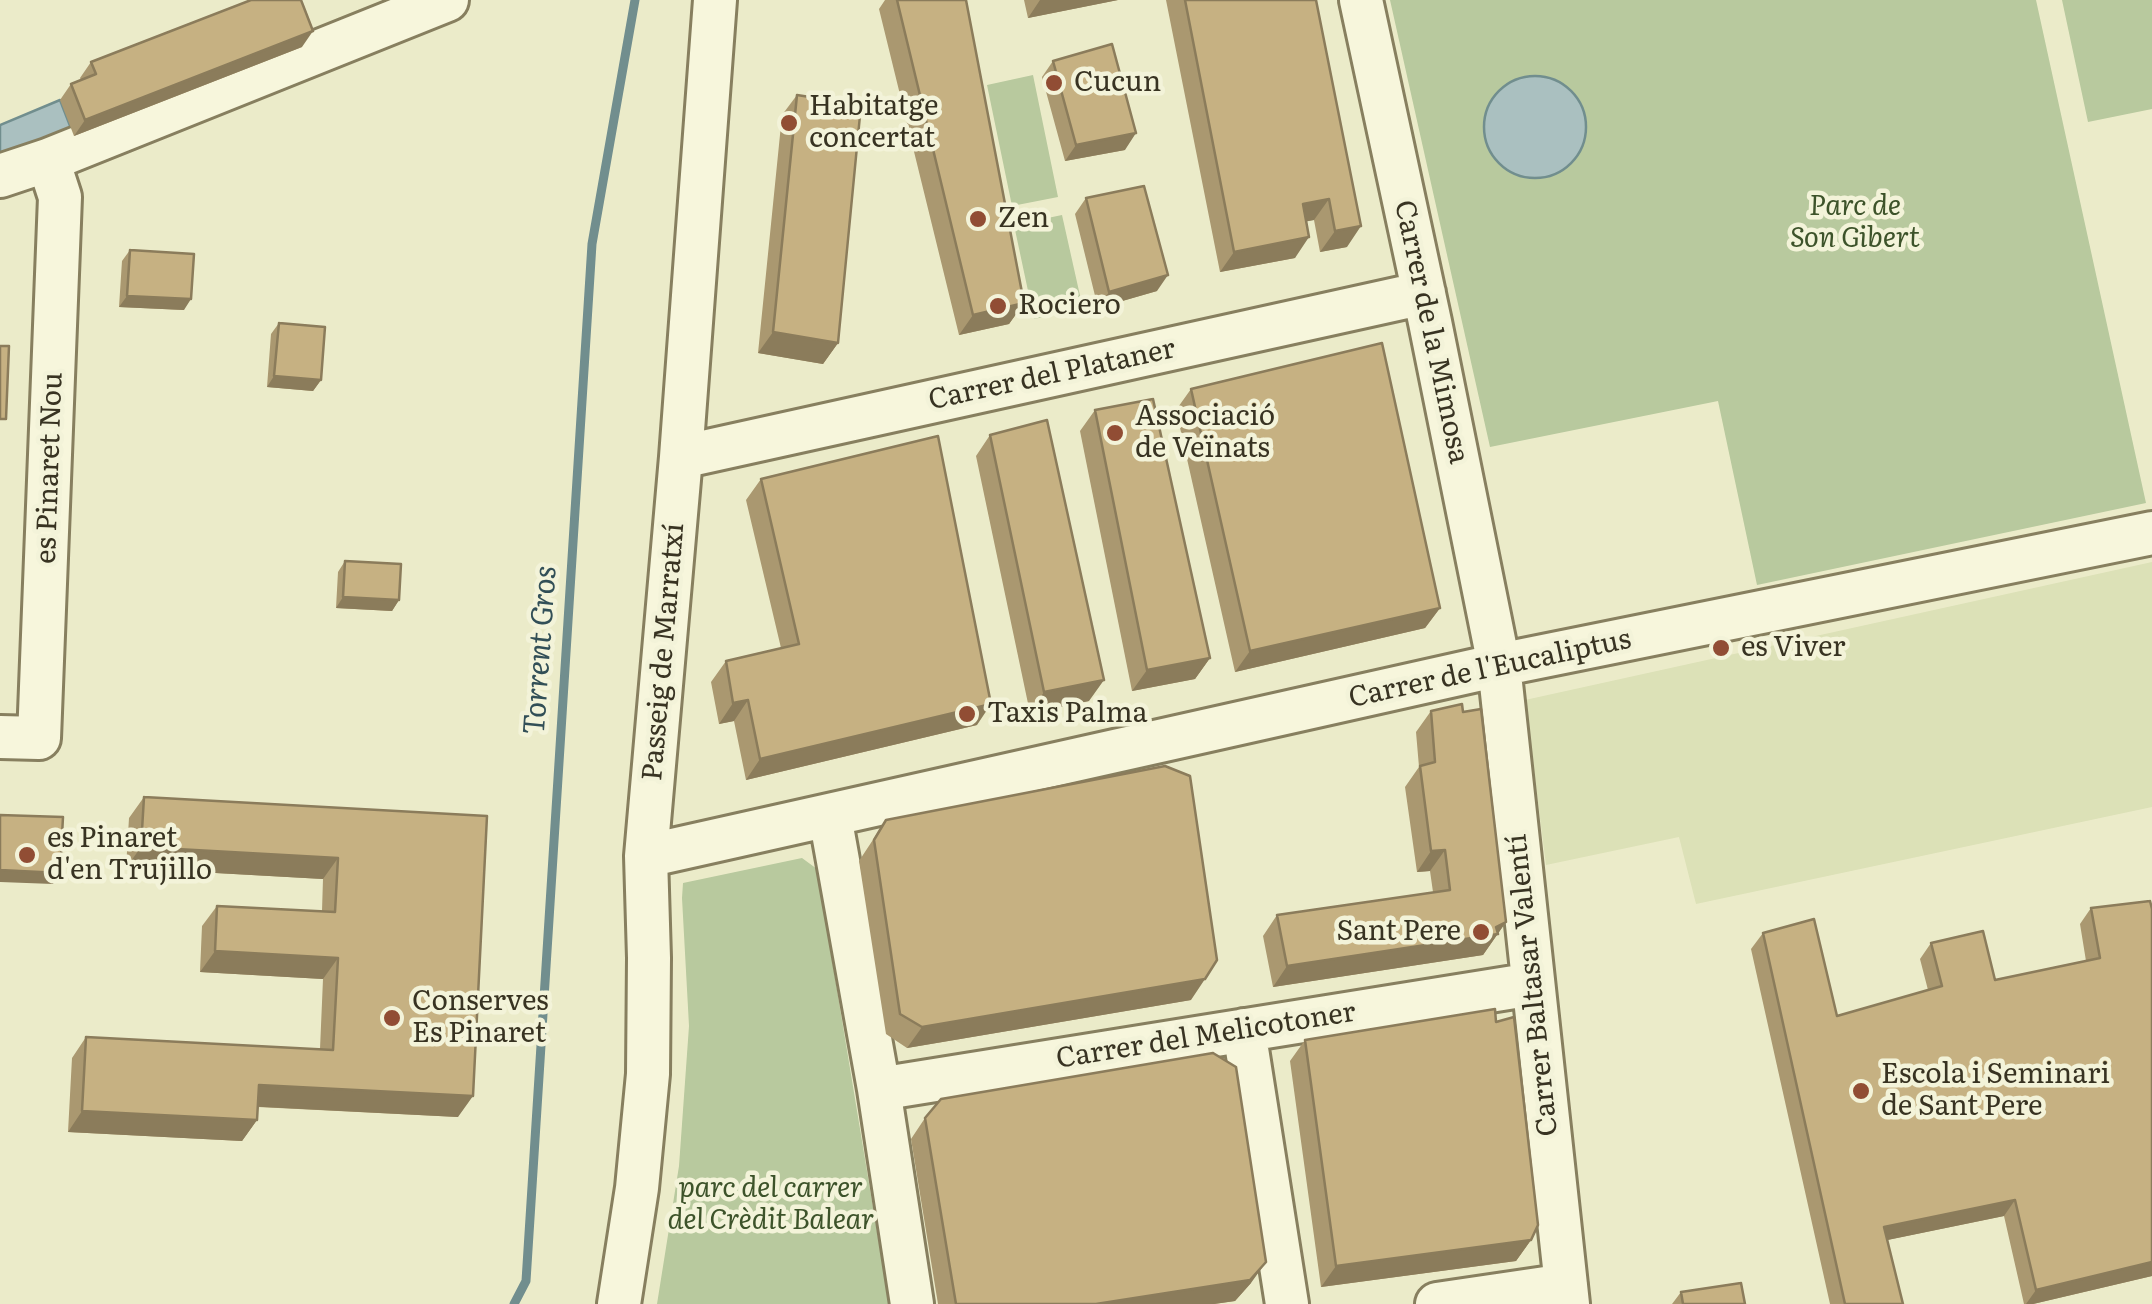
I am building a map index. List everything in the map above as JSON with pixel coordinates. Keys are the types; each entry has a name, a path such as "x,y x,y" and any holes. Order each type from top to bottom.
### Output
{"street":[{"path":"0,176 447,0"},
{"name":"Passeig de Marratxí","path":"620,1304 648,1074 646,856 715,0"},
{"name":"Carrer de la Mimosa","path":"1361,0 1499,665"},
{"name":"es Pinaret Nou","path":"0,737 39,738 60,197 48,160"},
{"name":"Carrer del Plataner","path":"681,457 1424,293"},
{"name":"Carrer de l'Eucaliptus","path":"646,856 1499,665 2152,533"},
{"name":"Carrer Baltasar Valentí","path":"1499,665 1567,1294"},
{"path":"830,816 879,1088 912,1304"},
{"name":"Carrer del Melicotoner","path":"879,1088 1533,984"},
{"path":"1244,1030 1287,1304"},
{"path":"1438,1304 1567,1294"}],"green space":[{"name":"Parc de Son Gibert","path":"1390,0 2036,0 2146,503 1757,585 1718,401 1490,447"},
{"path":"2062,0 2152,0 2152,109 2088,122"},
{"path":"1033,75 1058,197 1012,206 987,85"},
{"path":"1062,215 1083,309 1034,319 1014,225"},
{"path":"2152,562 2152,807 1696,904 1679,837 1546,865 1525,700"},
{"name":"parc del carrer del Crèdit Balear","path":"802,858 817,869 889,1304 657,1304 679,1166 689,1026 683,883"}],"shaded area":[{"path":"1535,76 1555,80 1571,91 1582,107 1586,127 1582,147 1571,163 1555,174 1535,178 1515,174 1499,163 1488,147 1484,127 1488,107 1499,91 1515,80"},
{"path":"60,100 74,136 0,163 0,125"}],"building":[{"path":"251,0 301,0 313,31 85,120 71,84 96,74 91,62"},
{"path":"897,0 966,0 1024,303 973,315"},
{"path":"1185,0 1316,0 1361,226 1335,231 1329,199 1303,204 1309,237 1234,252"},
{"path":"1112,44 1136,133 1076,145 1053,61"},
{"path":"797,95 861,105 838,343 773,332"},
{"path":"1144,186 1168,275 1109,292 1086,198"},
{"path":"130,250 194,254 191,299 127,296"},
{"path":"279,323 325,327 321,380 274,376"},
{"path":"1382,343 1440,608 1250,651 1191,389"},
{"path":"0,346 9,346 6,419 0,419"},
{"path":"1153,399 1210,658 1147,670 1095,410"},
{"path":"1047,420 1104,680 1044,692 990,435"},
{"path":"938,436 991,704 760,759 748,700 733,703 726,661 799,644 761,479"},
{"path":"345,561 401,564 399,600 343,597"},
{"path":"1462,704 1463,712 1481,709 1506,922 1496,927 1498,934 1287,966 1277,915 1450,890 1445,850 1431,851 1420,766 1435,762 1431,711"},
{"path":"1165,766 1190,776 1217,960 1205,979 922,1027 900,1014 874,840 886,820"},
{"name":"Conserves Es Pinaret","path":"144,797 487,816 473,1096 259,1085 257,1120 82,1111 86,1037 333,1050 338,958 215,951 217,906 335,912 338,858 141,847"},
{"name":"es Pinaret d'en Trujillo","path":"0,815 63,817 60,873 0,870"},
{"path":"2150,901 2152,1262 2036,1290 2015,1200 1884,1227 1903,1304 1845,1304 1763,933 1814,919 1837,1016 1942,986 1931,943 1983,931 1995,980 2100,958 2091,908"},
{"path":"1495,1009 1496,1022 1514,1017 1538,1225 1531,1240 1336,1266 1305,1040"},
{"path":"1213,1053 1236,1067 1266,1262 1250,1280 1096,1304 956,1304 925,1118 941,1099"},
{"path":"1741,1283 1745,1304 1683,1304 1681,1292"}],"waterway":[{"name":"Torrent Gros","path":"514,1304 526,1281 592,244 635,0"}],"place":[{"name":"Cucun","path":"1054,83"},
{"name":"Habitatge concertat","path":"789,123"},
{"name":"Zen","path":"978,219"},
{"name":"Rociero","path":"998,306"},
{"name":"Associació de Veïnats","path":"1115,433"},
{"name":"es Viver","path":"1721,648"},
{"name":"Taxis Palma","path":"967,714"},
{"name":"es Pinaret d'en Trujillo","path":"27,855"},
{"name":"Sant Pere","path":"1481,932"},
{"name":"Conserves Es Pinaret","path":"392,1018"},
{"name":"Escola i Seminari de Sant Pere","path":"1861,1091"}]}
